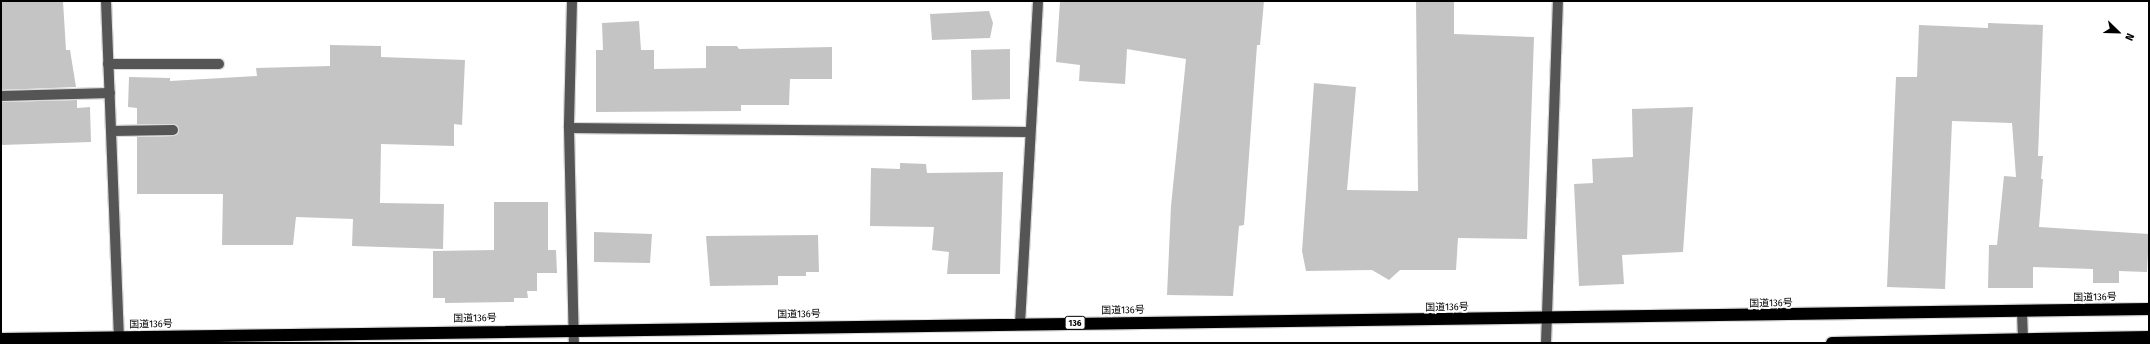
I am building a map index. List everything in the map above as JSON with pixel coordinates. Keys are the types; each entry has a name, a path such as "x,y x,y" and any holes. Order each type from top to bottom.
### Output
{"highway":[{"name":"国道136号","path":"1,339 120,340 574,330 1545,319 2149,309"},
{"path":"1832,343 2023,341 2149,337"}],"street":[{"path":"106,1 120,340"},
{"path":"572,1 569,128 574,343"},
{"path":"1020,324 1038,1"},
{"path":"1546,343 1545,319 1558,1"},
{"path":"108,64 219,64"},
{"path":"1,96 110,93"},
{"path":"569,128 1030,132"},
{"path":"111,131 173,130"},
{"path":"2022,311 2023,341"}],"building":[{"path":"1,1 63,1 66,50 70,50 76,87 1,90"},
{"path":"1060,1 1264,1 1260,45 1257,45 1244,225 1239,226 1233,296 1167,295 1171,206 1186,59 1127,49 1125,84 1079,81 1080,65 1056,62"},
{"path":"1416,1 1454,1 1454,34 1534,37 1527,239 1458,238 1456,270 1400,270 1389,280 1372,270 1306,271 1302,251 1314,83 1356,87 1347,190 1418,191"},
{"path":"989,11 993,23 990,38 932,40 930,14"},
{"path":"639,21 641,50 654,50 654,69 706,68 706,46 737,46 739,49 832,47 832,79 790,79 789,105 741,105 741,111 596,112 596,50 603,50 602,23"},
{"path":"1988,23 2043,25 2038,156 2043,156 2041,179 2043,179 2039,227 2149,234 2147,272 2119,271 2119,283 2093,283 2093,269 2033,267 2033,288 1988,288 1989,245 1997,245 2004,176 2016,177 2012,123 1952,121 1945,289 1887,287 1896,77 1917,77 1919,25 1988,28"},
{"path":"330,45 381,46 381,57 465,60 462,125 454,124 454,146 381,144 380,203 444,204 443,249 352,246 353,219 296,217 293,245 222,245 223,194 137,194 137,137 173,136 179,130 173,124 137,124 137,108 128,107 129,77 170,78 170,81 257,76 256,68 330,66"},
{"path":"1010,49 1010,99 972,100 971,50"},
{"path":"77,100 77,108 90,107 91,142 1,145 1,102"},
{"path":"1693,107 1683,252 1622,255 1624,284 1579,286 1574,184 1593,183 1592,159 1633,157 1632,109"},
{"path":"900,163 926,164 927,173 1003,172 1000,274 947,274 949,252 932,250 934,227 870,226 871,168 900,169"},
{"path":"494,202 548,202 548,250 556,250 557,273 537,273 537,291 527,291 528,298 514,298 514,302 445,303 445,298 433,298 433,251 494,250"},
{"path":"594,232 652,234 650,263 594,262"},
{"path":"818,235 819,272 806,272 806,276 778,276 778,285 710,286 706,236"}]}
